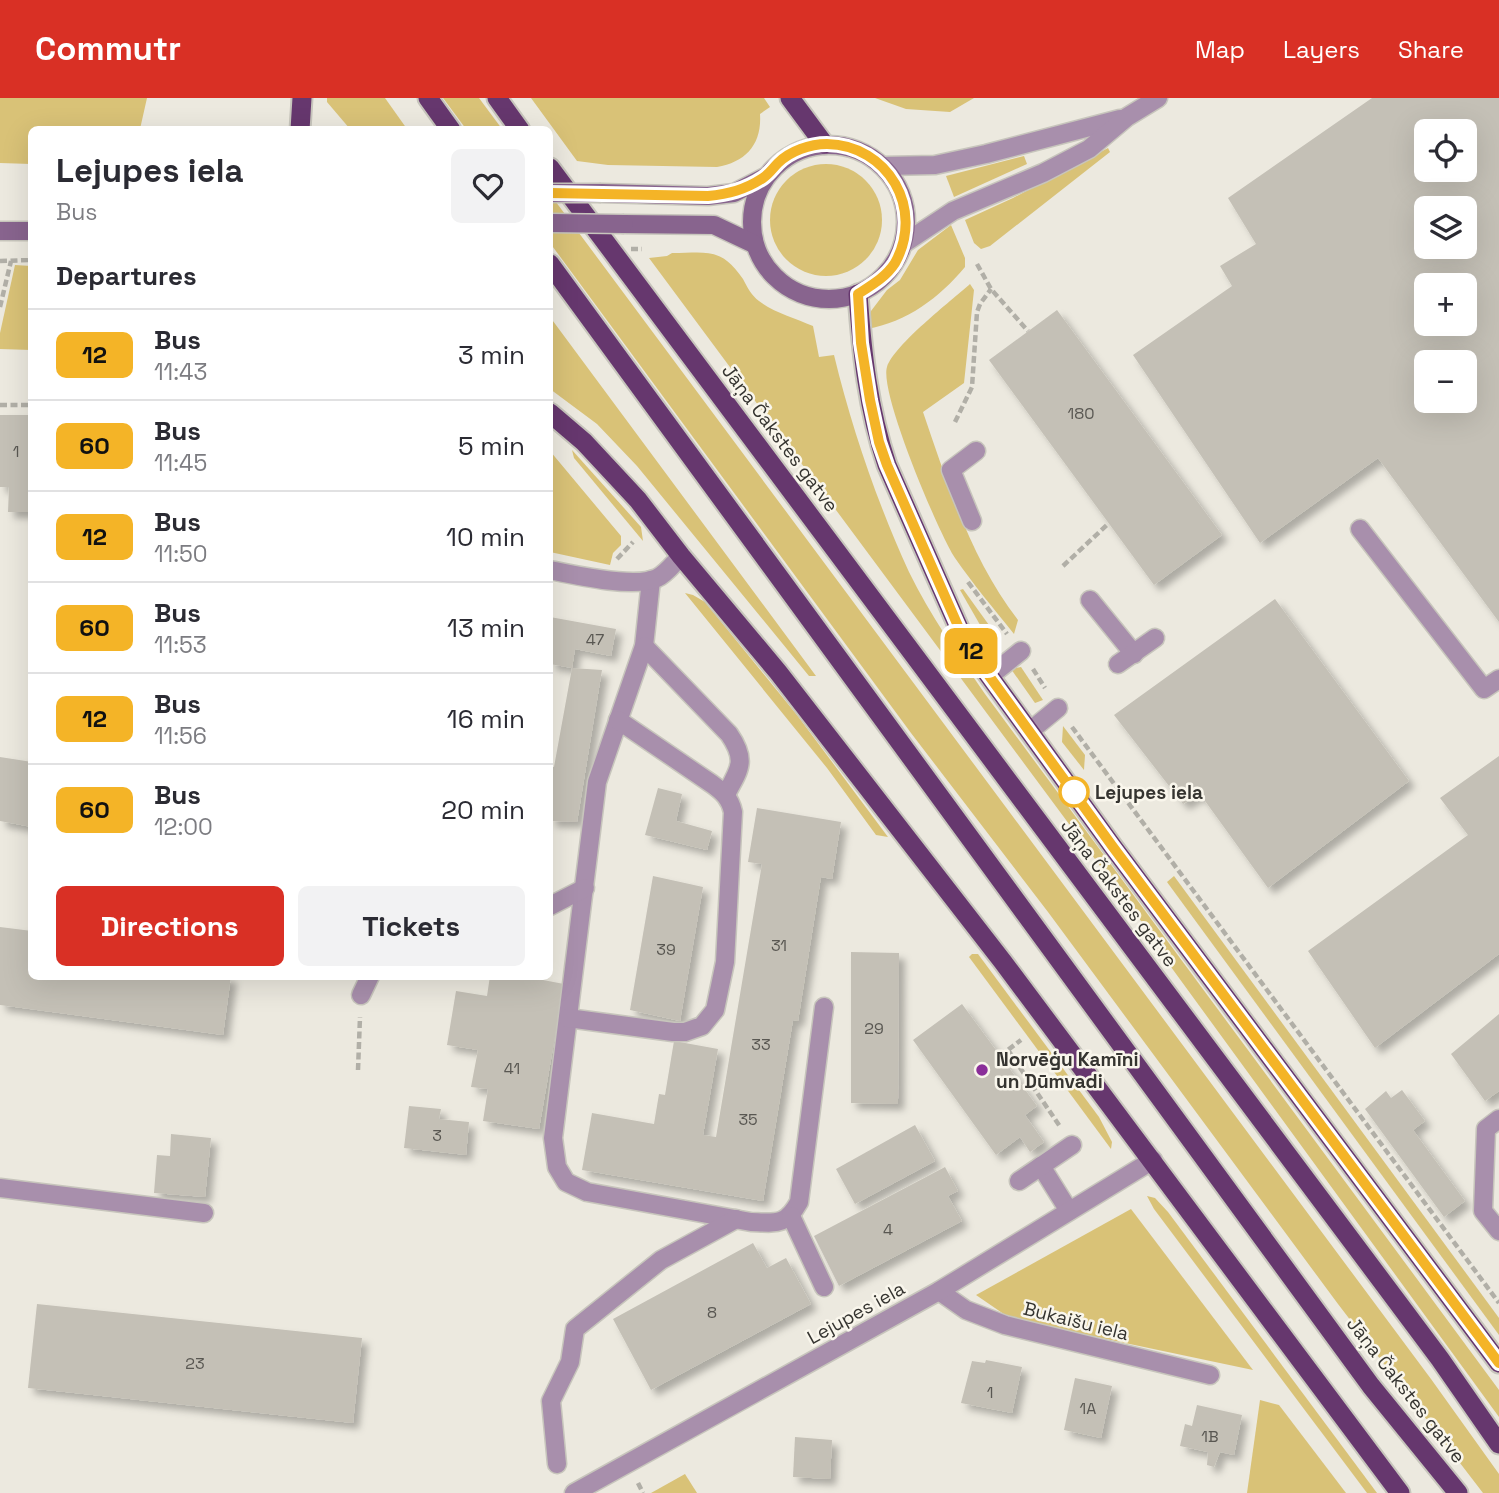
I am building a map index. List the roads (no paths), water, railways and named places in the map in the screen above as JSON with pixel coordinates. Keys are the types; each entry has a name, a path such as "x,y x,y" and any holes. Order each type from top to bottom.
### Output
{"highway":[{"path":"300,126 302,98"},
{"path":"428,98 448,126"},
{"path":"497,98 517,126"},
{"path":"790,98 824,144"},
{"name":"Jāņa Čakstes gatve","path":"553,172 1431,1348 1499,1444"},
{"name":"Jāņa Čakstes gatve","path":"553,268 1371,1386 1458,1493"},
{"path":"858,294 861,343 870,400 887,465 966,644 1113,847 1499,1363"},
{"path":"553,416 584,442 632,493 786,682 1153,1160 1400,1493"}],"main road":[{"path":"824,144 846,145 866,153 884,166 897,183 904,202 906,223 903,244 894,265 878,282 858,294 841,299 822,299 804,296 787,288 773,276 754,244 751,221 754,198 765,177 781,160 801,149 824,144"},
{"path":"553,193 708,196 734,193 765,177"},
{"path":"553,223 714,225 754,244"},
{"path":"0,231 28,231"}],"street":[{"path":"903,244 953,212 1043,173 1090,149 1127,117 1158,98"},
{"path":"884,166 935,165 986,155 1127,117"},
{"path":"972,521 951,470 976,451"},
{"path":"1360,529 1484,689 1499,679"},
{"path":"553,571 612,582 651,580 661,576 681,556"},
{"path":"651,580 644,646 597,782 554,1138 558,1167 566,1182 587,1192 736,1219 778,1223 791,1216 799,1202 824,1007"},
{"path":"1090,600 1134,654"},
{"path":"1118,664 1155,638"},
{"path":"644,646 729,734 739,748 739,770 726,794"},
{"path":"990,676 1021,651"},
{"path":"1030,731 1058,708"},
{"path":"568,1018 685,1032 702,1026 715,1010 725,962 733,812 731,802 726,794 618,719"},
{"path":"553,904 585,888"},
{"path":"361,995 368,980"},
{"path":"1499,1119 1486,1129 1483,1211 1499,1231"},
{"path":"1019,1181 1072,1145"},
{"name":"Lejupes iela","path":"574,1493 939,1292 1153,1160"},
{"path":"1041,1166 1069,1211"},
{"path":"0,1188 204,1213"},
{"path":"791,1216 824,1287"},
{"path":"556,1464 551,1401 570,1362 575,1329 661,1260 736,1219"},
{"name":"Bukaišu iela","path":"939,1292 966,1310 1005,1325 1210,1375"}],"place":[{"name":"Lejupes iela","path":"1074,792"},
{"name":"Norvēģu Kamīni un Dūmvadi","path":"982,1070"}]}
